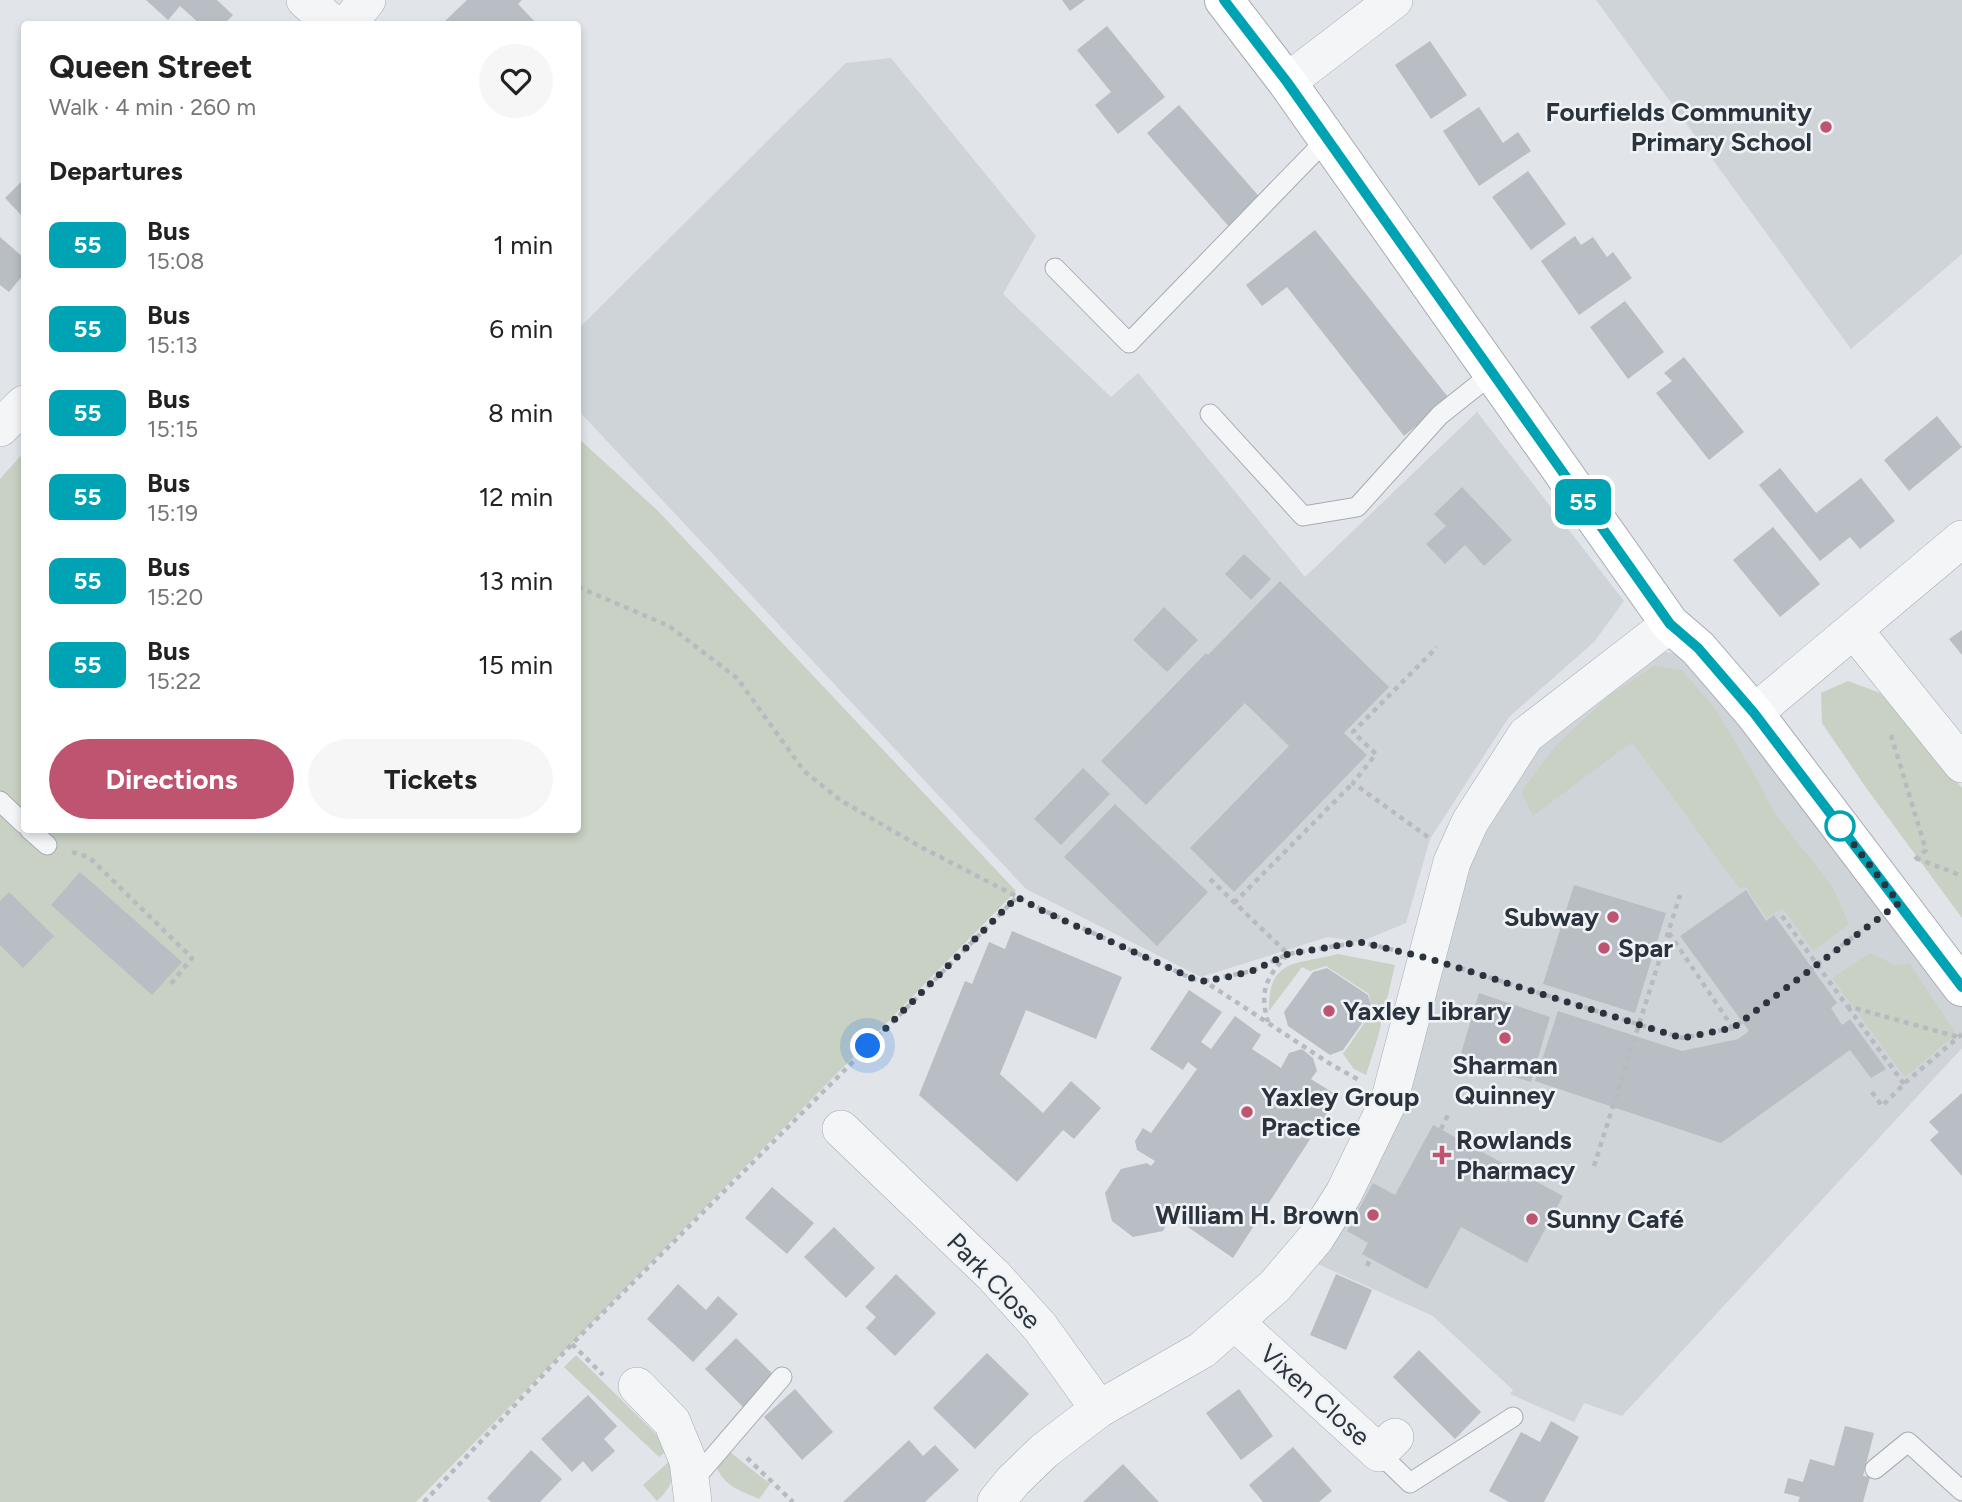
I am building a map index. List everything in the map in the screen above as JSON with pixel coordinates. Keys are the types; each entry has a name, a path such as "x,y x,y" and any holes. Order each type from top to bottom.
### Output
{"main road":[{"path":"1224,0 1287,82 1670,624 1698,648 1754,713 1962,987"}],"street":[{"path":"305,0 330,21"},
{"path":"350,21 367,0"},
{"path":"1287,82 1394,0"},
{"path":"0,428 21,407"},
{"path":"1754,713 1962,539"},
{"path":"996,1502 1044,1451 1099,1409 1202,1350 1275,1286 1315,1239 1344,1193 1390,1098 1452,862 1470,822 1526,735 1670,624"},
{"path":"1854,630 1962,764"},
{"name":"Park Close","path":"841,1129 867,1175 994,1276 1040,1327 1099,1409"},
{"name":"Vixen Close","path":"1235,1322 1387,1445"},
{"path":"637,1386 671,1422 688,1461 692,1492"}],"lane":[{"path":"1055,268 1129,343 1327,139"},
{"path":"1210,414 1303,516 1357,507 1440,415 1493,373"},
{"path":"0,801 21,821"},
{"path":"33,833 47,845"},
{"path":"692,1492 782,1377"},
{"path":"1387,1445 1410,1483 1513,1416"},
{"path":"1875,1469 1908,1442 1962,1491"}],"path":[{"path":"581,588 669,626 737,678 804,771 840,800 919,846 1043,911 1194,979 1204,981 1332,1065 1390,1098"},
{"path":"1234,903 1353,783 1376,754 1353,732 1437,647"},
{"path":"1204,981 1252,971 1288,954 1360,942 1427,958 1682,1038 1733,1028 1817,964 1891,894 1916,858 1926,850 1889,726"},
{"path":"1353,783 1430,839 1452,862"},
{"path":"47,845 89,857 192,958 170,985"},
{"path":"1916,858 1962,876"},
{"path":"1210,879 1288,954"},
{"path":"1594,1166 1680,895"},
{"path":"424,1502 572,1343 1017,897"},
{"path":"1782,916 1904,1084"},
{"path":"1669,933 1733,1028"},
{"path":"1268,1023 1262,1002 1271,972 1288,954"},
{"path":"1847,1006 1960,1036"},
{"path":"1872,1092 1882,1106 1960,1036"},
{"path":"1441,1129 1448,1115"},
{"path":"1367,1266 1371,1258"}],"shaded area":[{"name":"Fourfields Community Primary School","path":"1596,0 1962,0 1962,254 1851,349"},
{"path":"891,58 1036,236 1003,294 1111,397 1138,373 1305,577 1477,412 1624,601 1594,642 1509,717 1430,839 1406,923 1360,942 1328,937 1201,977 1026,889 581,413 581,326 846,63"},
{"path":"1655,650 1678,654 1697,665 1815,815 1962,1007 1962,1048 1622,1416 1584,1403 1574,1422 1510,1394 1513,1390 1433,1316 1311,1261 1457,889 1491,812 1544,738"}],"green space":[{"path":"581,441 658,511 1016,891 416,1502 0,1502 0,479 21,455 21,833 581,833"},
{"path":"1654,666 1682,670 1716,710 1776,815 1832,886 1849,924 1813,951 1783,908 1767,918 1745,886 1740,889 1632,742 1533,816 1522,794 1523,789 1558,743 1610,695"},
{"path":"1848,681 1880,693 1962,788 1962,918 1822,723 1821,693"},
{"path":"1870,953 1895,965 1910,964 1956,1034 1905,1077 1832,978"},
{"path":"1338,954 1395,965 1366,1075 1354,1069 1343,1054 1372,1012 1369,994 1326,966 1310,971 1302,967 1269,1011 1270,993 1280,972 1288,966"},
{"path":"576,1355 660,1438 665,1452 659,1457 564,1367"},
{"path":"730,1452 770,1484 759,1499 734,1487 720,1474 716,1467"},
{"path":"674,1457 671,1481 657,1501 643,1485"}],"building":[{"path":"146,0 217,0 233,15 227,21 197,21 180,6 168,20"},
{"path":"467,0 522,0 518,4 534,21 445,21"},
{"path":"1062,0 1085,0 1070,11"},
{"path":"1107,26 1165,97 1118,134 1095,105 1111,92 1077,50"},
{"path":"1430,41 1467,95 1431,119 1395,65"},
{"path":"1179,105 1263,201 1231,229 1147,133"},
{"path":"1479,107 1503,143 1518,132 1531,151 1479,186 1443,131"},
{"path":"1528,171 1566,224 1531,250 1492,197"},
{"path":"21,182 21,215 5,198"},
{"path":"1315,230 1452,402 1404,436 1287,287 1262,306 1246,285"},
{"path":"1575,236 1581,245 1593,237 1607,257 1613,252 1632,278 1579,315 1541,261"},
{"path":"0,237 21,255 21,278 9,292 0,285"},
{"path":"1625,301 1664,352 1628,379 1590,327"},
{"path":"1684,357 1744,432 1709,460 1656,393 1672,381 1664,373"},
{"path":"1937,416 1962,447 1909,491 1884,460"},
{"path":"1780,468 1816,513 1861,478 1895,521 1860,549 1850,537 1820,561 1759,485"},
{"path":"1462,487 1512,540 1484,566 1465,545 1445,564 1426,544 1446,526 1434,514"},
{"path":"1773,527 1820,584 1780,617 1733,560"},
{"path":"1244,554 1271,579 1251,600 1225,574"},
{"path":"1280,581 1389,687 1344,733 1367,755 1234,892 1190,848 1289,746 1245,703 1146,805 1101,761"},
{"path":"1164,607 1198,640 1167,672 1133,640"},
{"path":"1962,630 1962,655 1949,639"},
{"path":"1083,768 1110,794 1061,845 1034,819"},
{"path":"1115,804 1208,892 1157,946 1064,857"},
{"path":"80,872 182,962 152,995 51,905"},
{"name":"Spar","path":"1574,885 1666,913 1635,1013 1543,984"},
{"path":"1746,890 1766,921 1774,915 1837,1003 1831,1008 1842,1025 1850,1019 1886,1069 1871,1078 1850,1050 1721,1143 1535,1081 1558,1011 1682,1051 1738,1039 1749,1031 1680,936"},
{"path":"9,892 54,936 23,968 0,945 0,901"},
{"path":"1012,931 1122,977 1096,1039 1026,1010 1000,1074 1043,1113 1071,1081 1101,1108 1074,1139 1063,1130 1017,1182 919,1095 965,981 972,984 989,942 1005,949"},
{"name":"Yaxley Library","path":"1327,968 1368,995 1372,1009 1343,1050 1330,1055 1288,1026 1284,1012 1313,972"},
{"name":"Yaxley Group Practice","path":"1189,990 1222,1012 1201,1042 1211,1049 1235,1016 1261,1035 1252,1049 1281,1068 1289,1053 1302,1049 1313,1058 1317,1071 1311,1079 1338,1096 1233,1258 1182,1223 1188,1214 1176,1206 1163,1231 1133,1237 1112,1221 1105,1193 1121,1169 1147,1163 1151,1166 1155,1161 1137,1150 1135,1141 1143,1128 1151,1133 1197,1069 1188,1062 1183,1070 1150,1049"},
{"name":"Sharman Quinney","path":"1479,993 1550,1017 1531,1082 1459,1060"},
{"path":"1962,1093 1962,1176 1930,1140 1939,1132 1929,1122"},
{"path":"1433,1125 1563,1196 1527,1263 1461,1227 1427,1289 1362,1254 1368,1243 1347,1231 1373,1183 1395,1195"},
{"path":"772,1187 814,1223 787,1254 745,1218"},
{"path":"834,1227 875,1268 846,1298 804,1257"},
{"path":"896,1274 936,1313 895,1356 866,1328 876,1317 865,1307"},
{"path":"1336,1274 1372,1290 1346,1350 1310,1335"},
{"path":"678,1284 706,1310 718,1296 738,1314 693,1362 647,1319"},
{"path":"736,1338 779,1380 748,1412 705,1369"},
{"path":"1419,1350 1481,1412 1455,1439 1393,1377"},
{"path":"987,1353 1029,1394 975,1449 933,1408"},
{"path":"795,1389 833,1432 802,1460 764,1417"},
{"path":"1239,1389 1273,1436 1241,1460 1206,1413"},
{"path":"588,1395 617,1426 604,1439 615,1451 592,1472 583,1461 572,1472 541,1439"},
{"path":"1551,1421 1579,1437 1544,1502 1509,1502 1489,1491 1521,1432 1540,1442"},
{"path":"1845,1426 1874,1433 1863,1476 1870,1477 1863,1502 1798,1502 1800,1497 1784,1493 1788,1478 1803,1482 1810,1459 1834,1466"},
{"path":"909,1440 923,1456 935,1445 959,1470 925,1502 843,1502"},
{"path":"1293,1447 1332,1491 1319,1502 1263,1502 1249,1485"},
{"path":"531,1450 562,1479 540,1502 491,1502 487,1498"},
{"path":"1123,1464 1159,1502 1083,1502"}],"bus line":[{"name":"55","path":"1224,0 1287,82 1670,624 1698,648 1754,713 1962,987"}],"place":[{"name":"Fourfields Community Primary School","path":"1826,127"},
{"name":"Subway","path":"1613,917"},
{"name":"Spar","path":"1604,948"},
{"name":"Yaxley Library","path":"1329,1011"},
{"name":"Sharman Quinney","path":"1505,1038"},
{"name":"Yaxley Group Practice","path":"1247,1112"},
{"name":"Rowlands Pharmacy","path":"1442,1155"},
{"name":"William H. Brown","path":"1373,1215"},
{"name":"Sunny Café","path":"1532,1219"}],"route":[{"path":"868,1046 1017,897 1194,979 1204,981 1252,971 1288,954 1360,942 1427,958 1682,1038 1733,1028 1899,903 1835,820 1840,826"}]}
